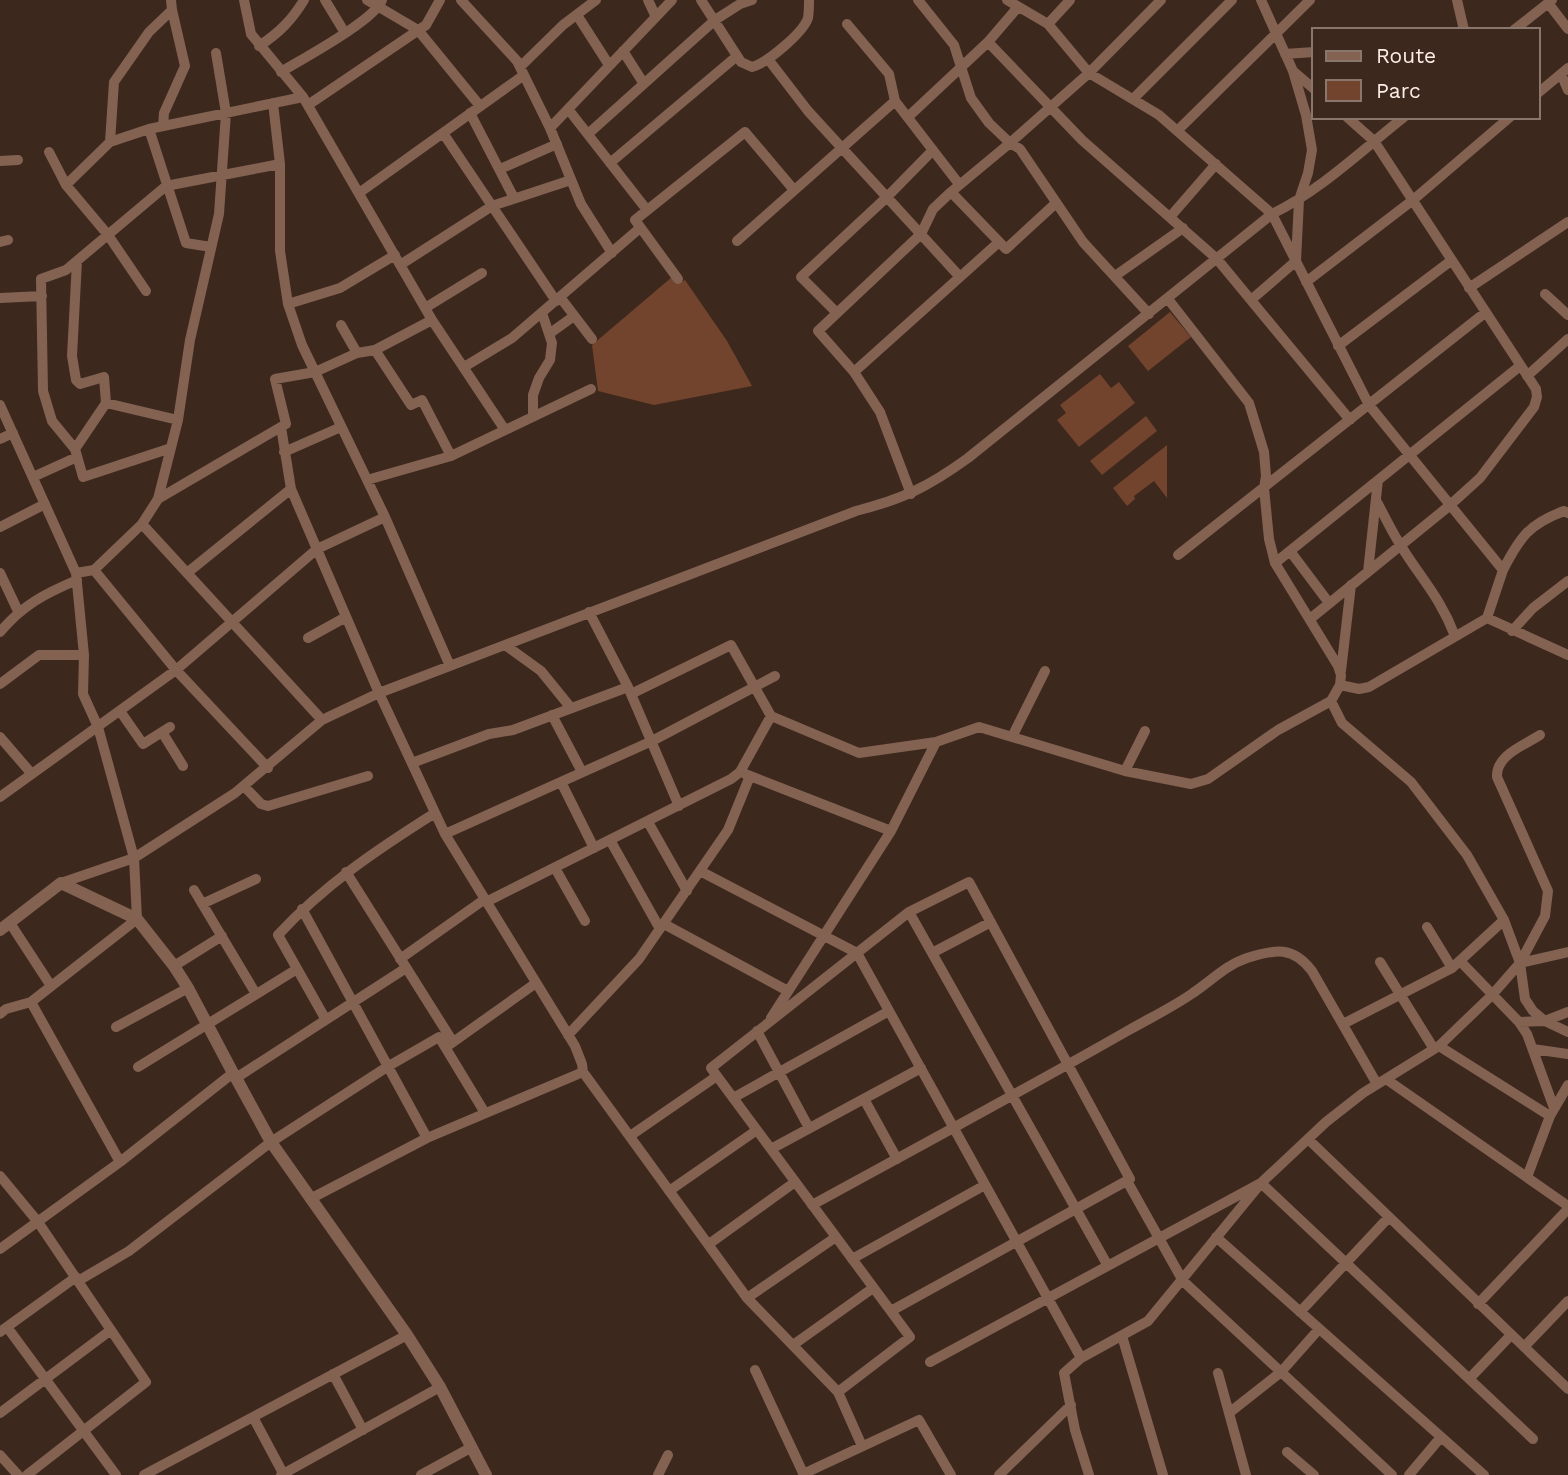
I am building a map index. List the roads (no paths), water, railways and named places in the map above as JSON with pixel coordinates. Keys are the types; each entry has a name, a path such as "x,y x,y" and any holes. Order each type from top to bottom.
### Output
{"street":[{"path":"244,0 250,34 306,101 432,320 505,430"},
{"path":"259,46 277,34 292,19 304,0"},
{"path":"325,0 345,33"},
{"path":"367,0 380,4 418,30 480,106"},
{"path":"66,185 110,142 163,126 273,103 306,101 426,25 440,0"},
{"path":"461,0 517,61 550,128 581,204 612,253"},
{"path":"359,193 480,106 522,71 563,25 596,0"},
{"path":"648,0 656,17"},
{"path":"550,128 672,0"},
{"path":"701,0 741,62 752,67 761,65 798,33 807,18 809,0"},
{"path":"588,134 715,20 740,4 752,0"},
{"path":"918,0 954,45 971,98 989,123 1020,149 1083,242 1149,314"},
{"path":"1007,0 1048,24 1089,73 1159,114 1272,214 1369,405 1503,570"},
{"path":"1048,24 1070,0"},
{"path":"911,494 880,412 854,372 818,331 921,234 933,209 1089,73 1161,0"},
{"path":"1133,99 1232,0"},
{"path":"1251,300 1296,261 1299,200 1312,150 1306,115 1293,72 1261,0"},
{"path":"1177,131 1310,0"},
{"path":"1457,0 1464,28"},
{"path":"1516,28 1550,1 1568,29"},
{"path":"281,72 345,33 380,4"},
{"path":"163,126 164,113 186,66 172,5"},
{"path":"110,142 114,82 149,32 172,5"},
{"path":"908,117 988,42 1018,7"},
{"path":"577,15 609,65"},
{"path":"847,24 889,74 895,101 933,150 955,188 1006,248 1056,203"},
{"path":"988,42 1082,140 1217,259 1350,420"},
{"path":"623,51 644,84"},
{"path":"1285,54 1312,51"},
{"path":"0,632 18,611 76,576 94,570 142,524 158,499 178,420 190,340 219,214 226,113 216,53"},
{"path":"610,163 737,56"},
{"path":"768,58 808,111 960,277"},
{"path":"1540,91 1564,71 1568,90"},
{"path":"1293,72 1312,87"},
{"path":"737,242 895,101"},
{"path":"273,103 280,164 280,251 288,304 302,345 385,517 450,666"},
{"path":"568,109 647,210"},
{"path":"470,113 514,198"},
{"path":"1310,619 1480,478 1534,407 1537,397 1536,389 1374,141 1349,119"},
{"path":"51,986 5,927 61,883 134,858 244,786 322,720 379,692 856,511 893,502 934,483 1272,214 1299,200 1402,119"},
{"path":"1306,282 1413,200 1508,119"},
{"path":"149,129 186,243 211,247"},
{"path":"678,279 635,220 745,132 794,190"},
{"path":"443,133 558,299 592,339"},
{"path":"500,169 556,144"},
{"path":"837,313 801,276 887,197 933,150"},
{"path":"49,152 66,185 108,234 146,291"},
{"path":"0,161 18,160"},
{"path":"171,449 83,477 76,453 52,421 43,391 41,279 66,270 166,186 280,164"},
{"path":"1170,217 1216,164"},
{"path":"288,304 340,288 397,260 492,206 571,180"},
{"path":"1469,288 1567,226"},
{"path":"464,367 512,338 640,228"},
{"path":"1115,276 1183,228"},
{"path":"854,372 999,242"},
{"path":"1338,346 1452,260"},
{"path":"33,478 76,453 106,403 104,377 80,384 76,380 72,356 78,261"},
{"path":"425,307 482,273"},
{"path":"1545,294 1568,315"},
{"path":"0,298 41,296"},
{"path":"1168,299 1249,403 1264,452 1269,540 1275,563 1338,666 1340,680"},
{"path":"533,417 533,395 550,360 552,343 542,313"},
{"path":"1178,555 1486,313"},
{"path":"549,334 574,316"},
{"path":"158,499 286,424 275,379 315,372 357,353 375,350 432,320"},
{"path":"341,325 357,353"},
{"path":"1527,376 1568,339"},
{"path":"375,350 411,405 422,400 451,456"},
{"path":"1275,563 1520,366"},
{"path":"367,480 451,456 591,389"},
{"path":"106,403 178,420"},
{"path":"0,405 76,576 84,655 83,694 98,727 134,858 137,919"},
{"path":"281,427 292,489 379,692 445,834 568,1035 583,1072 747,1298 838,1392 862,1446"},
{"path":"284,452 341,427"},
{"path":"0,439 13,433"},
{"path":"1367,572 1378,480"},
{"path":"187,573 292,489"},
{"path":"1377,502 1400,546 1435,593 1455,636"},
{"path":"0,527 45,504"},
{"path":"1340,680 1359,689 1369,687 1487,618 1503,570 1518,540 1530,527 1555,514 1564,511 1568,513"},
{"path":"0,797 31,772 176,670 317,549 385,517"},
{"path":"142,524 322,720"},
{"path":"1290,551 1329,603"},
{"path":"94,570 176,670 268,768"},
{"path":"0,573 18,611"},
{"path":"1511,631 1542,601 1568,581"},
{"path":"412,764 489,734 513,730 630,690 731,645 771,716 859,753 936,743 979,727 1125,771 1175,783 1191,784 1208,779 1278,730 1331,701 1340,680 1351,585"},
{"path":"589,612 630,690 679,806"},
{"path":"308,638 346,617"},
{"path":"1487,618 1568,655"},
{"path":"505,645 541,671 571,708"},
{"path":"0,684 39,655 84,655"},
{"path":"1012,737 1045,671"},
{"path":"445,834 652,741 775,676"},
{"path":"1331,701 1342,723 1411,782 1467,855 1504,920 1520,963 1525,999 1533,1011 1545,1021 1568,1032"},
{"path":"120,711 143,744 166,729 183,766"},
{"path":"552,715 582,772"},
{"path":"0,1249 234,1075 352,1003 485,900 648,822 740,772 771,716"},
{"path":"1125,771 1145,731"},
{"path":"1089,1475 1075,1430 1065,1373 1081,1358 1148,1321 1261,1183 1326,1122 1382,1081 1437,1048 1492,995 1520,963 1545,916 1548,891 1497,777 1497,767 1501,760 1540,735"},
{"path":"0,737 31,772"},
{"path":"766,1024 891,831 936,743"},
{"path":"740,772 891,831"},
{"path":"244,786 261,804 268,806 368,776"},
{"path":"568,1035 639,959 662,927 728,830 751,776"},
{"path":"561,782 594,848"},
{"path":"326,1020 278,935 302,909 346,872 435,813"},
{"path":"648,822 687,891"},
{"path":"610,840 662,927 788,991"},
{"path":"555,867 585,921"},
{"path":"700,871 858,953 1081,1358"},
{"path":"346,872 403,963 485,1113"},
{"path":"202,904 256,878"},
{"path":"838,1392 910,1337 711,1068 909,912 969,882 1130,1179 891,1311"},
{"path":"61,883 137,919 174,966 271,1142 407,1335 440,1387 486,1475"},
{"path":"194,890 256,994"},
{"path":"302,909 427,1138"},
{"path":"909,912 1108,1266"},
{"path":"0,1014 6,1009 31,1002 137,919"},
{"path":"1343,1024 1457,965 1504,920"},
{"path":"932,953 991,922"},
{"path":"1427,927 1457,965 1519,1022 1533,1049 1552,1112"},
{"path":"174,966 222,936"},
{"path":"813,1205 1068,1065 1194,993 1217,974 1244,959 1271,952 1289,952 1302,958 1312,971 1343,1024 1382,1081 1568,1207 1478,1304"},
{"path":"1520,963 1568,952"},
{"path":"1380,961 1437,1048 1552,1112"},
{"path":"138,1067 297,969"},
{"path":"449,1045 536,983"},
{"path":"116,1027 188,988"},
{"path":"31,1002 120,1162"},
{"path":"733,1098 889,1011"},
{"path":"1519,1022 1545,1021 1568,1012"},
{"path":"757,1031 810,1128"},
{"path":"116,1475 46,1379 4,1329 77,1279 129,1251 271,1142 387,1067 439,1037 449,1045"},
{"path":"1533,1049 1568,1054"},
{"path":"771,1149 921,1068"},
{"path":"310,1199 427,1138 583,1072"},
{"path":"630,1136 717,1076"},
{"path":"1527,1177 1552,1112 1568,1085"},
{"path":"864,1099 897,1159"},
{"path":"669,1191 757,1130"},
{"path":"1308,1139 1568,1389"},
{"path":"0,1176 38,1222 146,1382 31,1474"},
{"path":"1127,1181 1182,1281 1392,1475"},
{"path":"709,1244 795,1182"},
{"path":"930,1362 1261,1183"},
{"path":"1261,1183 1533,1439"},
{"path":"852,1259 985,1185"},
{"path":"1300,1312 1389,1217"},
{"path":"747,1298 836,1237"},
{"path":"1216,1237 1484,1475"},
{"path":"793,1345 873,1288"},
{"path":"1524,1347 1568,1301"},
{"path":"1229,1413 1281,1372 1320,1329"},
{"path":"0,1413 111,1330"},
{"path":"144,1475 407,1335"},
{"path":"1469,1379 1511,1335"},
{"path":"1122,1336 1163,1475"},
{"path":"755,1370 803,1475 919,1420 951,1475"},
{"path":"1218,1373 1246,1475"},
{"path":"333,1374 363,1430"},
{"path":"253,1417 283,1475 440,1387"},
{"path":"1002,1474 1033,1440 1071,1405"},
{"path":"1409,1475 1441,1437"},
{"path":"421,1475 472,1447"},
{"path":"1287,1452 1314,1475"},
{"path":"0,1455 18,1475"},
{"path":"658,1475 668,1455"}]}
